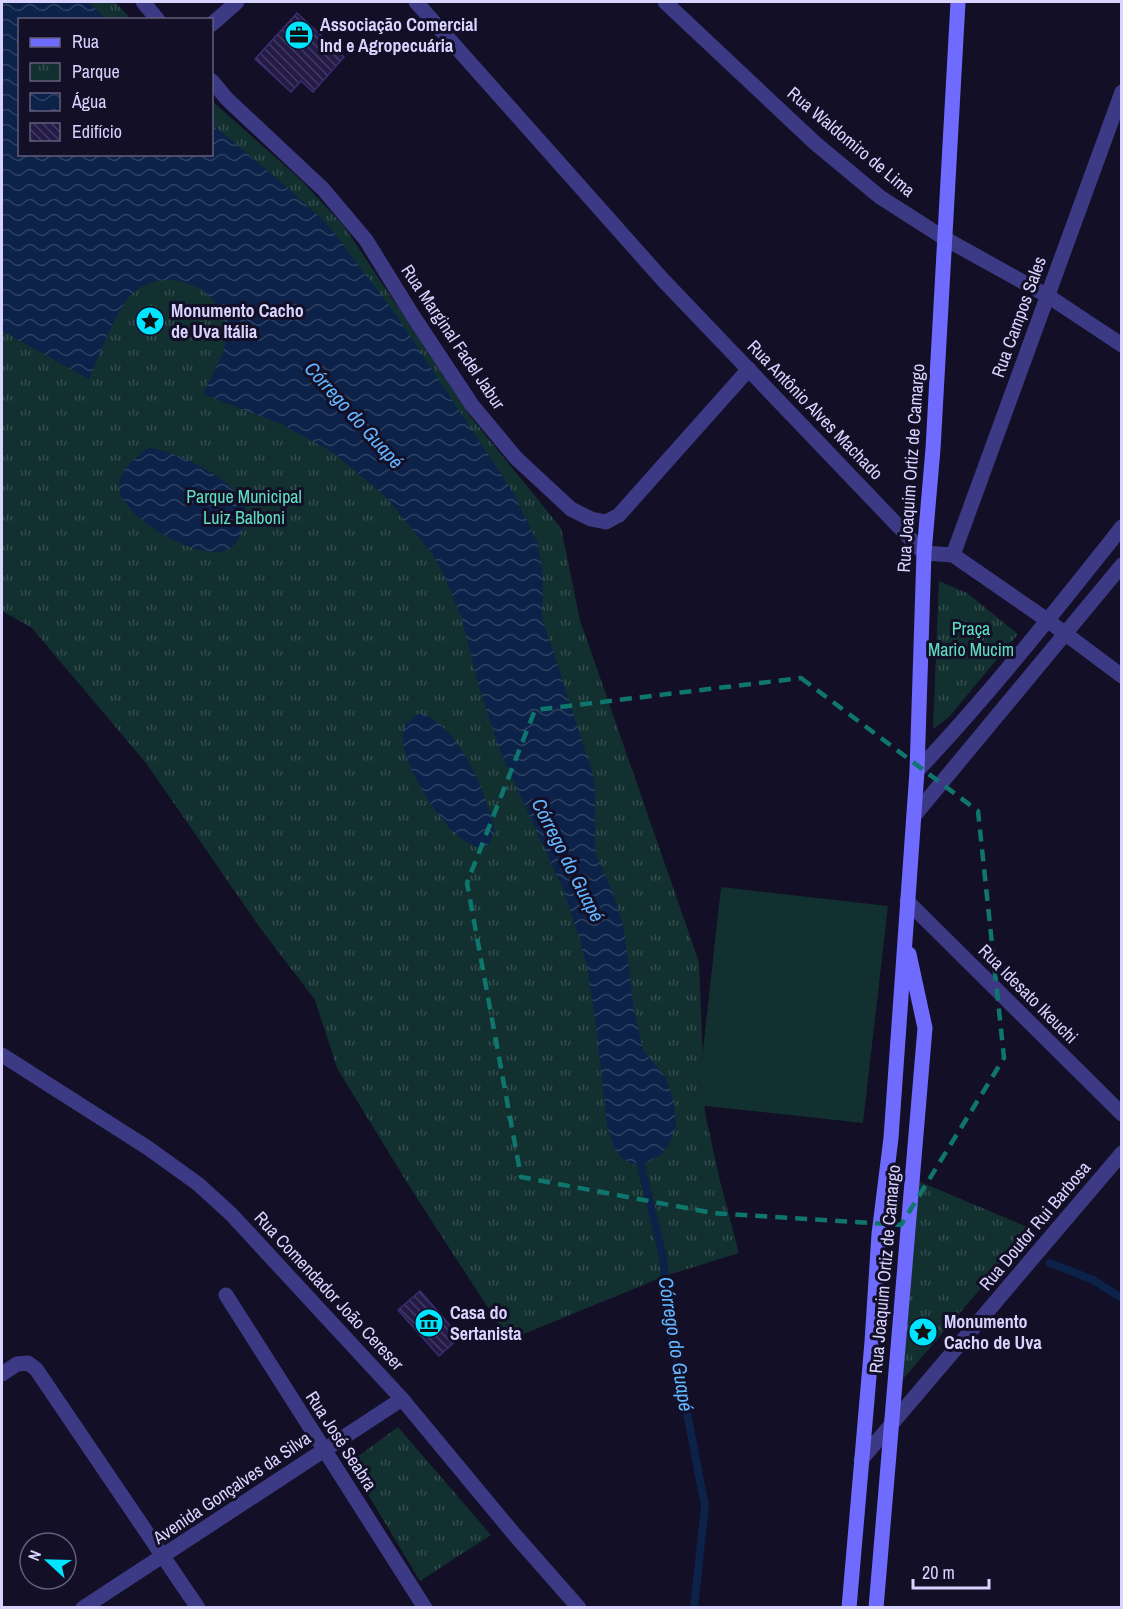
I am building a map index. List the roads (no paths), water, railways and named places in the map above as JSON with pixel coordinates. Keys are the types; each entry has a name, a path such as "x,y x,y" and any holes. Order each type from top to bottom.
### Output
{"main road":[{"name":"Rua Joaquim Ortiz de Camargo","path":"849,1608 879,1234 891,1138 914,816 924,553 933,449 958,2"},
{"name":"Rua Joaquim Ortiz de Camargo","path":"876,1608 925,1028 905,936"}],"street":[{"path":"143,2 156,18"},
{"path":"213,23 237,2"},
{"name":"Rua Antônio Alves Machado","path":"416,2 663,280 924,553"},
{"name":"Rua Waldomiro de Lima","path":"665,2 815,143 880,197 944,238 1048,296 1122,345"},
{"name":"Rua Marginal Fadel Jabur","path":"213,82 227,99 323,189 366,240 472,405 516,458 571,509 591,519 606,522 619,515 749,369"},
{"name":"Rua Campos Sales","path":"953,555 1122,92"},
{"path":"917,771 1047,621 1122,527"},
{"path":"924,553 953,555 1122,676"},
{"path":"914,816 1122,565"},
{"name":"Rua Idesato Ikeuchi","path":"907,901 1122,1114"},
{"name":"Rua Comendador João Cereser","path":"2,1055 148,1148 198,1184 231,1214 402,1399 579,1608"},
{"name":"Rua Doutor Rui Barbosa","path":"861,1460 1122,1153"},
{"name":"Rua José Seabra","path":"226,1295 425,1608"},
{"path":"2,1374 17,1364 28,1363 36,1369 198,1608"},
{"name":"Avenida Gonçalves da Silva","path":"83,1608 402,1399"}],"water":[{"path":"2,2 89,2 105,18 18,18 18,156 213,156 213,125 329,226 397,316 514,494 538,544 543,576 542,617 595,781 595,852 613,893 624,929 634,1010 643,1050 666,1078 674,1103 676,1125 669,1144 662,1154 642,1166 632,1164 622,1158 614,1147 607,1125 596,1025 587,967 580,940 563,889 500,751 479,687 462,619 433,555 387,498 334,453 281,424 203,394 222,354 226,329 222,314 214,301 202,291 173,280 158,281 143,286 130,296 113,324 89,379 2,331"},
{"path":"148,448 173,454 202,467 216,475 238,494 245,506 244,524 232,547 217,552 183,544 147,524 133,512 123,499 119,487 120,481 129,464"},
{"path":"420,713 434,719 447,731 469,762 478,780 495,831 488,845 476,847 458,836 429,801 411,769 403,740 404,729"}],"waterway":[{"name":"Córrego do Guapé","path":"639,1157 663,1257 669,1320 705,1506 694,1608"},
{"path":"1050,1263 1093,1280 1122,1298"}],"place":[{"name":"Associação Comercial Ind e Agropecuária","path":"299,35"},
{"name":"Monumento Cacho de Uva Itália","path":"150,321"},
{"name":"Casa do Sertanista","path":"429,1323"},
{"name":"Monumento Cacho de Uva","path":"923,1332"}],"park label":[{"name":"Parque Municipal Luiz Balboni","path":"244,507"},
{"name":"Praça Mario Mucim","path":"971,639"}]}
